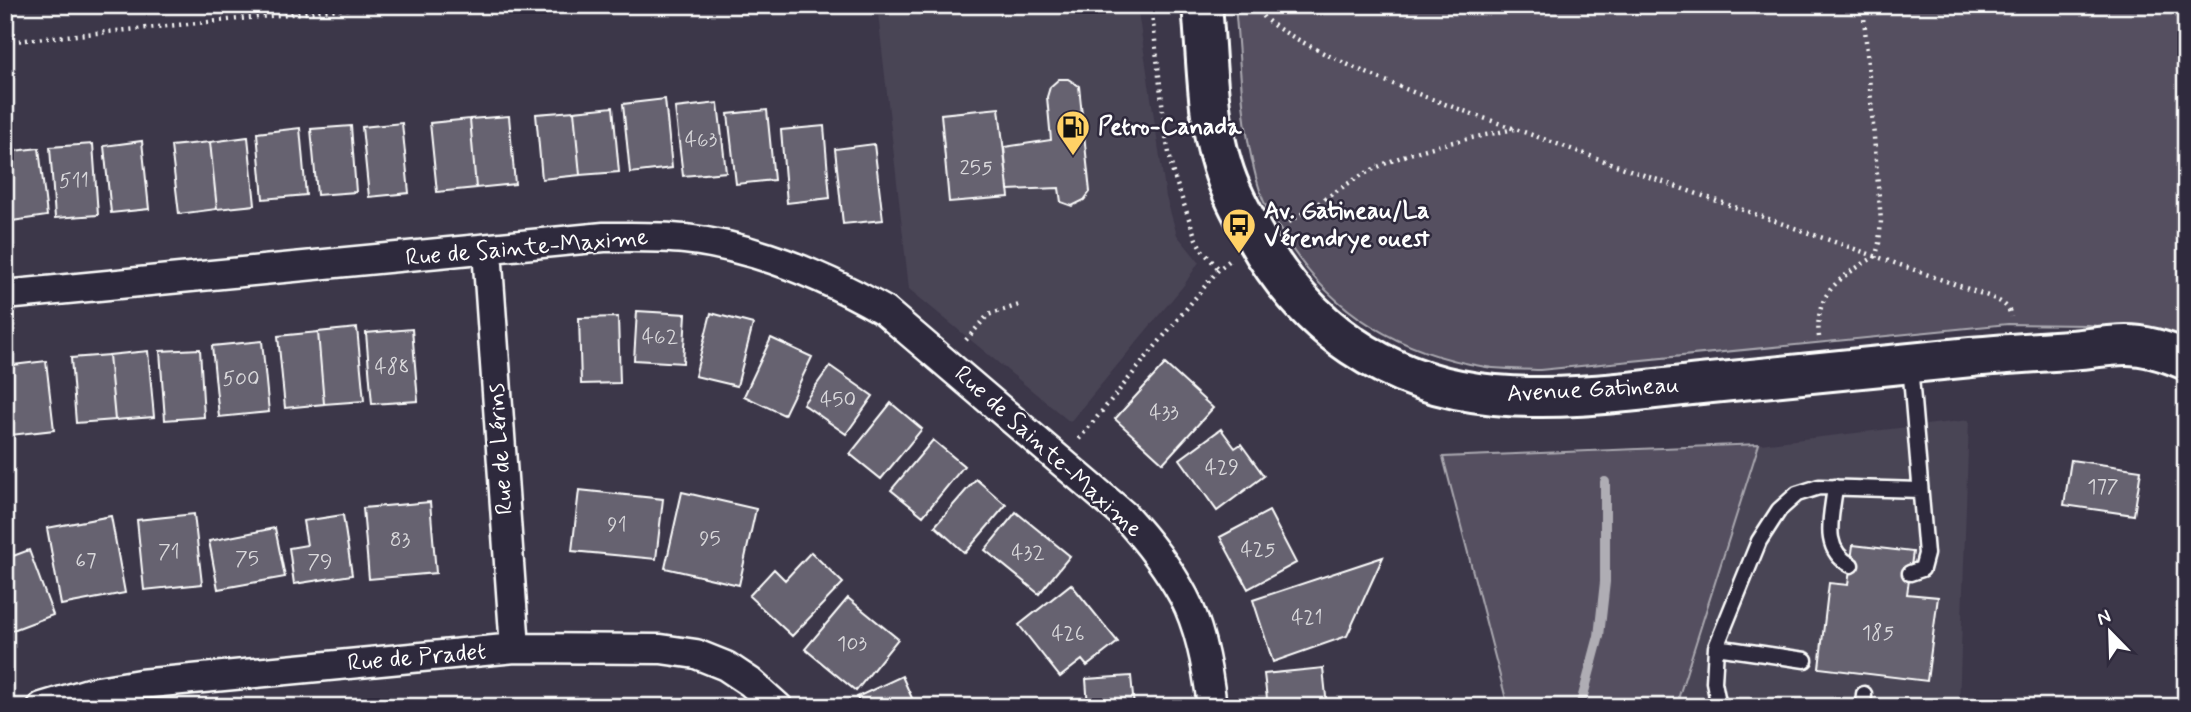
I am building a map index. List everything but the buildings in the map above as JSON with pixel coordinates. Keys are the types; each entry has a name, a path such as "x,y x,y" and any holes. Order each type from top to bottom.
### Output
{"street":[{"name":"Avenue Gatineau","path":"1202,5 1218,151 1248,248 1280,276 1301,302 1340,338 1372,358 1425,381 1468,391 1517,397 1569,396 2127,345 2161,351 2186,360"},
{"name":"Rue de Sainte-Maxime","path":"5,296 604,237 687,239 728,247 806,271 846,289 885,312 1124,515 1147,541 1185,599 1198,634 1212,707"},
{"name":"Rue de Lérins","path":"487,250 515,648"},
{"name":"Rue de Pradet","path":"42,707 92,692 140,684 515,648 661,649 696,654 726,666 742,676 778,707"}],"lane":[{"path":"1910,363 1926,554 1922,569 1910,573"},
{"path":"1719,707 1714,682 1716,647 1759,541 1779,510 1797,494 1819,487 1920,490"},
{"path":"1835,487 1830,528 1832,546 1839,559 1851,565"},
{"path":"1716,647 1805,660"}],"path":[{"path":"5,42 381,5"},
{"path":"1151,5 1166,138 1173,173 1196,239 1219,269"},
{"path":"1254,5 1264,18 1283,32 1360,70 1515,129 1999,301 2009,309 2011,317"},
{"path":"1819,346 1820,309 1829,290 1843,276 1876,256 1879,243 1881,221 1863,5"},
{"path":"1073,447 1219,269 1248,248 1300,216 1336,189 1380,165 1407,155 1515,129"},
{"path":"969,336 988,315 1019,305"}],"shaded area":[{"path":"877,5 1137,5 1166,197 1177,235 1199,262 1184,285 1070,422 909,289"},
{"path":"1235,5 2186,5 2186,346 2131,329 2087,325 2008,324 1540,370 1486,367 1454,361 1424,351 1396,340 1345,308 1302,263 1268,210 1249,148"},
{"path":"1969,420 1959,707 1682,707 1679,696 1760,444"},
{"path":"1759,444 1679,696 1682,707 1508,707 1443,457"}],"waterway":[{"path":"1580,707 1599,636 1605,582 1605,482"}],"place":[{"name":"Petro-Canada","path":"1073,157"},
{"name":"Av. Gatineau/La Vérendrye ouest","path":"1239,255"}]}
